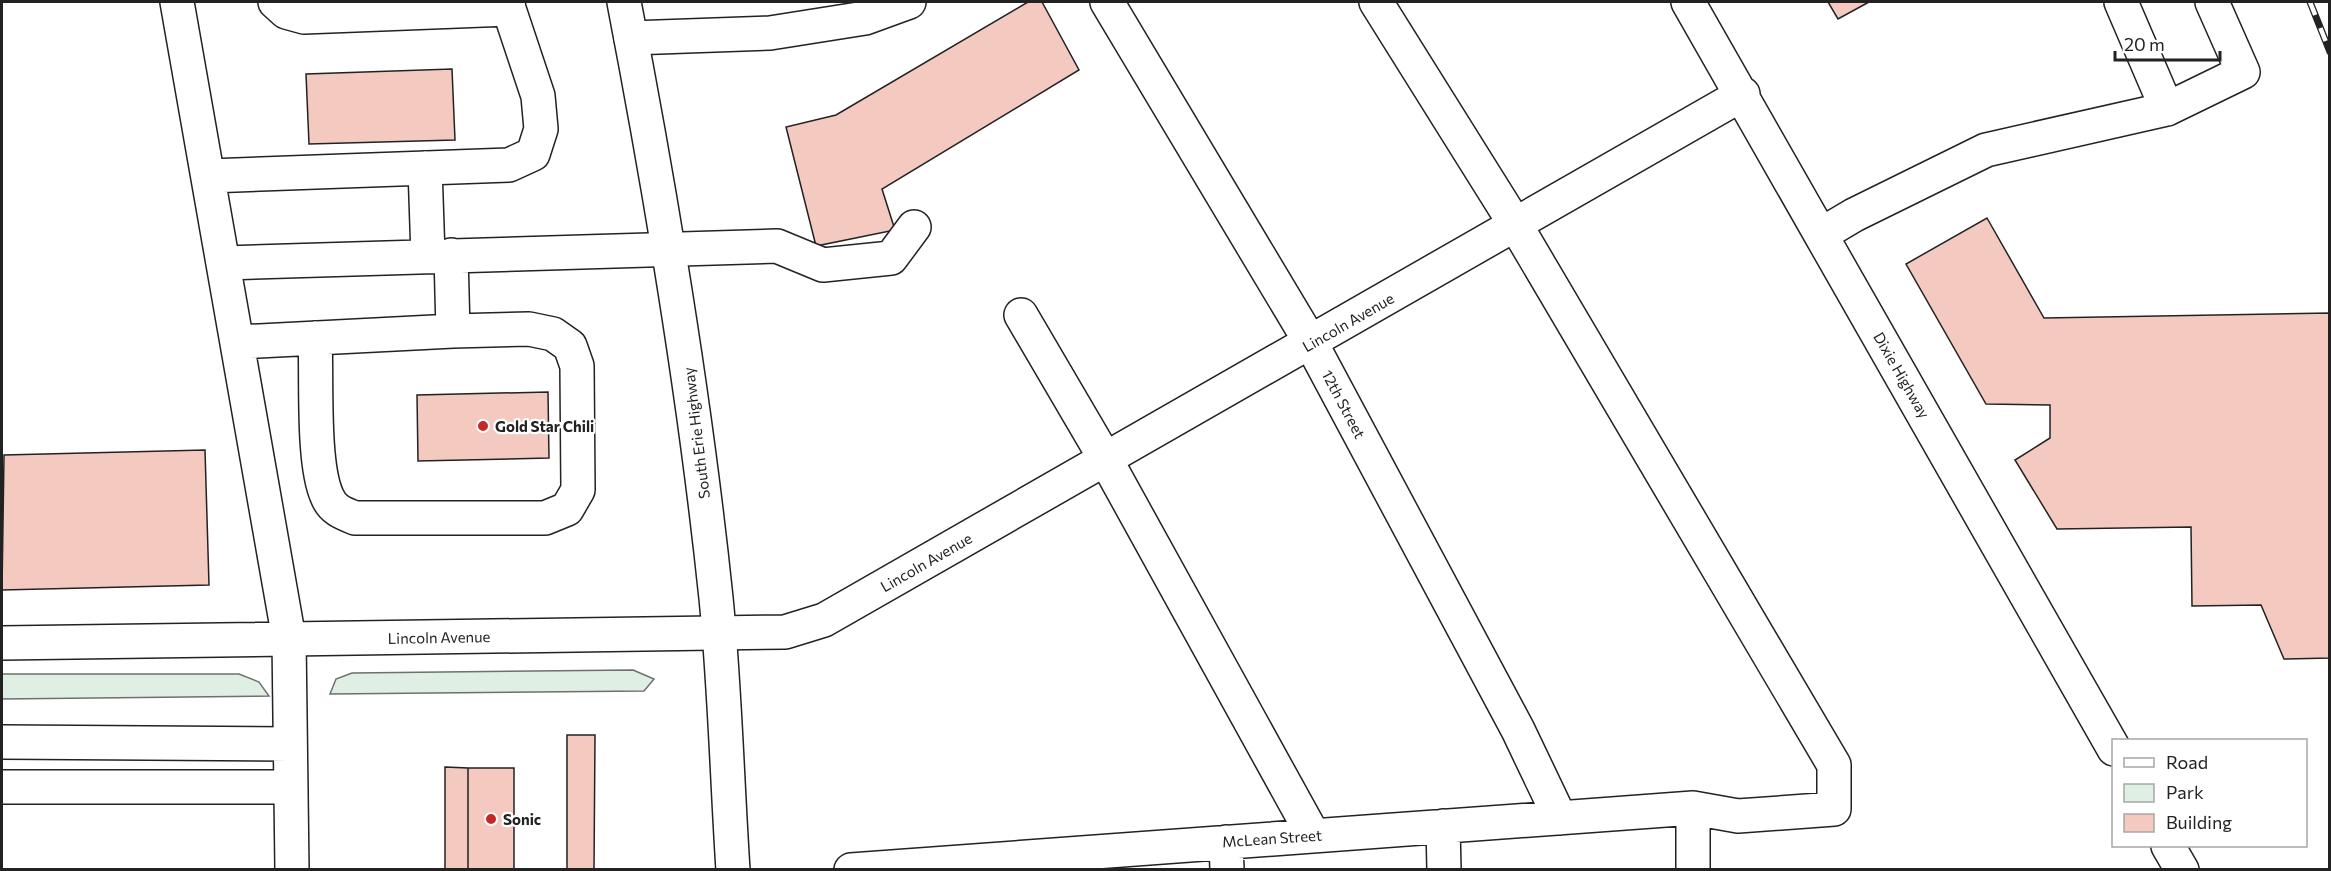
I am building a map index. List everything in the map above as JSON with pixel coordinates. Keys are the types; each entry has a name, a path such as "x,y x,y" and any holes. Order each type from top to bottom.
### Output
{"street":[{"path":"177,2 239,342 289,639 292,870"},
{"path":"209,176 509,165 533,154 541,129 538,96 508,5 304,17 286,12 275,2"},
{"name":"South Erie Highway","path":"624,2 670,248 689,375 719,633 733,870"},
{"path":"631,38 770,33 865,18 909,2"},
{"name":"12th Street","path":"1107,2 1311,343 1518,730 1560,818"},
{"path":"1376,2 1515,224"},
{"name":"Dixie Highway","path":"1688,2 1743,94 2112,745"},
{"path":"2121,2 2167,109"},
{"path":"1822,234 1854,215 1986,150 2167,109 2243,72 2212,2"},
{"name":"Lincoln Avenue","path":"2,643 785,632 824,620 1743,94"},
{"path":"424,168 453,331"},
{"name":"McLean Street","path":"851,870 1226,856 1312,835 1693,808 1738,816 1834,809 1834,765 1515,224"},
{"path":"225,263 777,246 823,266 891,258 914,227"},
{"path":"1021,315 1106,460 1312,835"},
{"path":"239,342 315,338 453,331 529,329 553,334 570,346 577,366 578,490 567,509 544,518 354,519 338,512 327,498 320,475 315,338"},
{"path":"2,742 290,744"},
{"path":"2,787 291,787"},
{"path":"1692,870 1693,808"},
{"path":"1443,826 1444,870"},
{"path":"2169,847 2182,870"}],"green space":[{"path":"633,670 654,679 644,691 330,694 336,679 352,673"},
{"path":"2,674 239,674 259,682 269,696 2,699"}],"building":[{"path":"1028,2 1042,2 1079,70 882,189 895,230 816,246 786,127 836,115"},
{"path":"1828,2 1869,2 1838,19"},
{"path":"452,69 455,140 309,144 306,74"},
{"path":"1987,218 2044,318 2330,313 2330,658 2284,659 2261,605 2192,606 2191,527 2057,529 2015,460 2050,438 2050,405 1986,404 1906,264"},
{"name":"Gold Star Chili","path":"548,392 549,458 418,461 417,395"},
{"path":"205,450 209,585 2,590 4,455"},
{"path":"567,735 595,735 594,870 567,870"},
{"path":"445,767 468,768 468,870 445,870"},
{"name":"Sonic","path":"468,768 514,768 514,870 468,870"}],"railway":[{"path":"2310,2 2330,52"}],"place":[{"name":"Gold Star Chili","path":"483,426"},
{"name":"Sonic","path":"491,819"}]}
